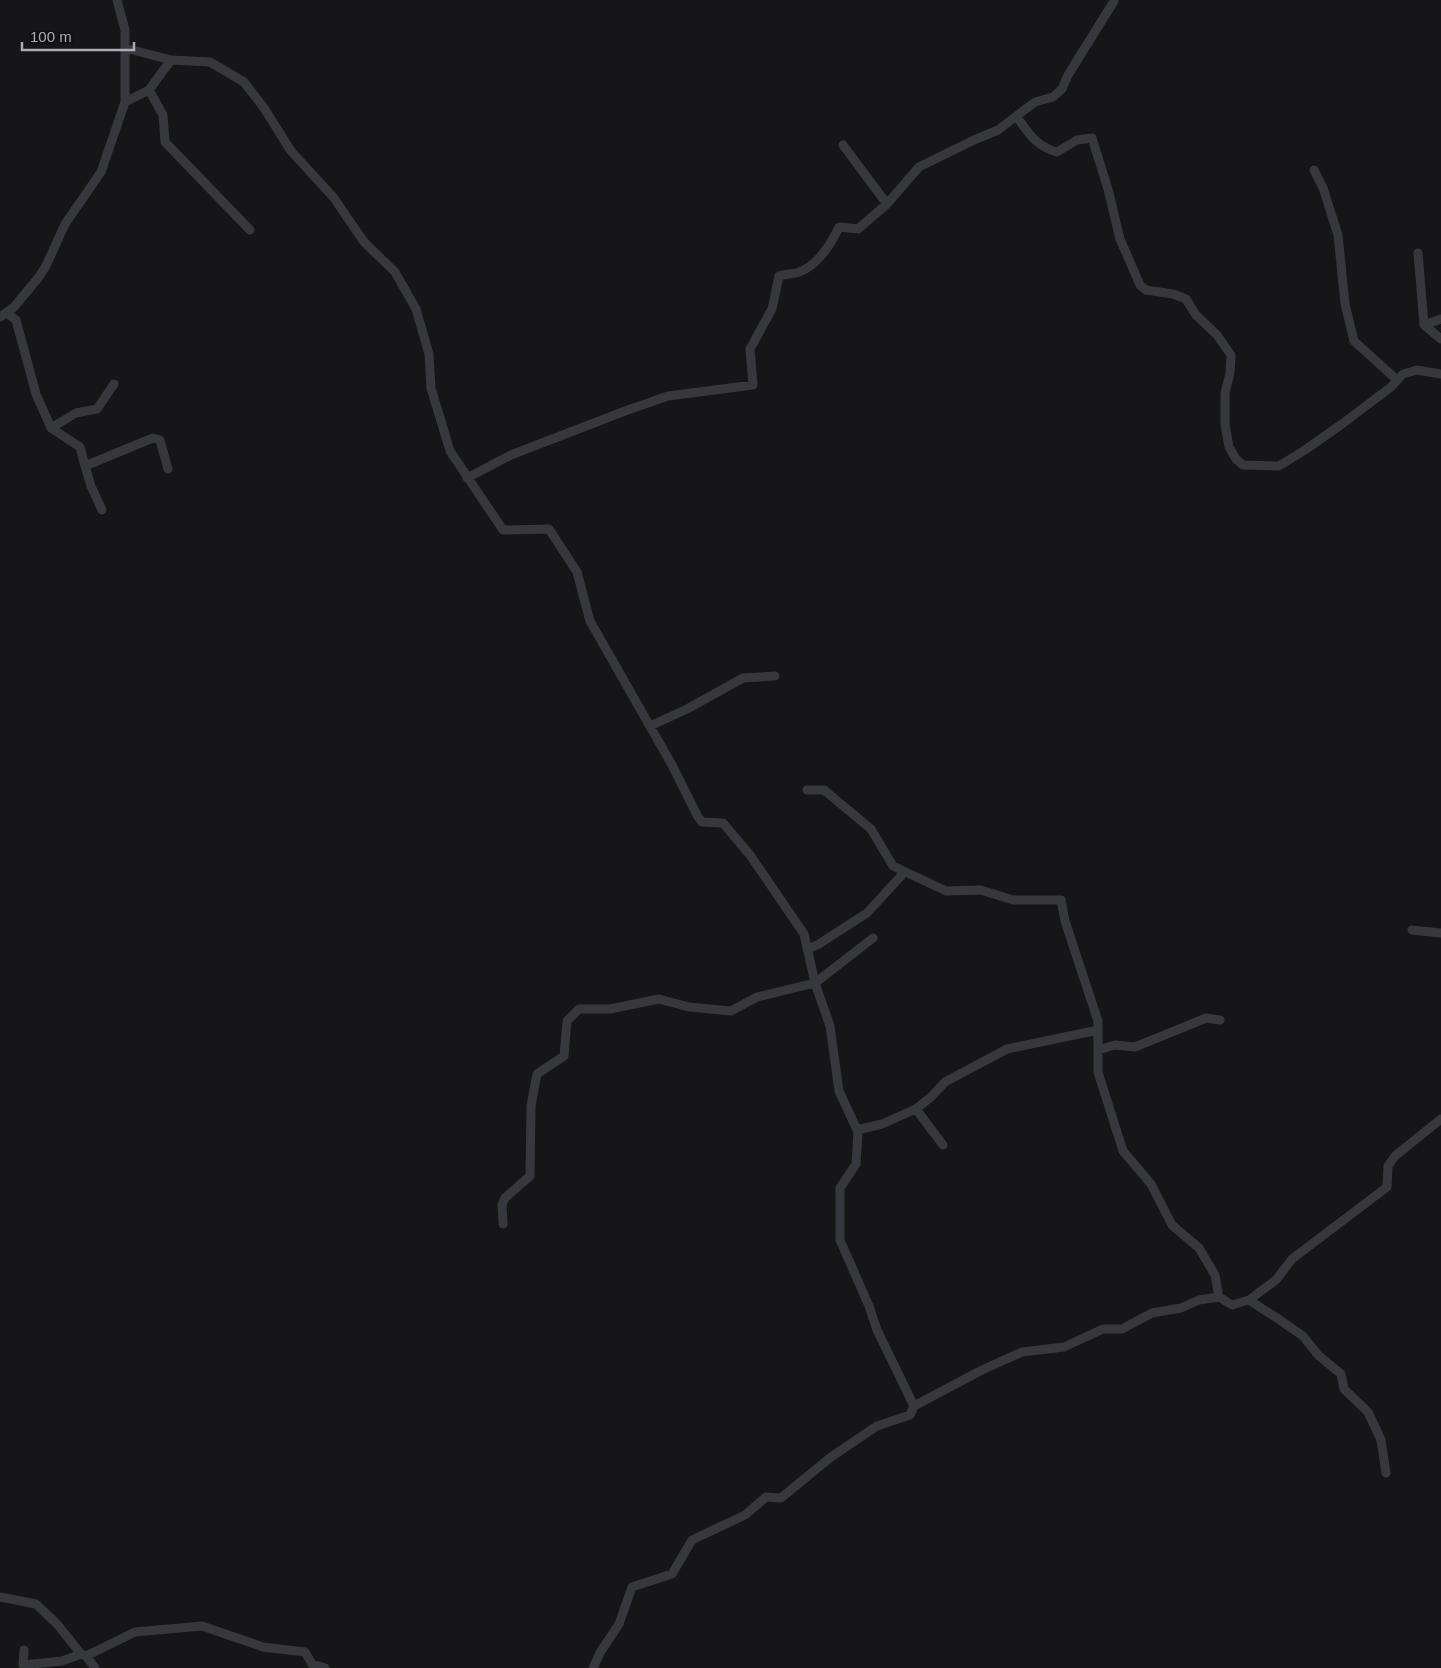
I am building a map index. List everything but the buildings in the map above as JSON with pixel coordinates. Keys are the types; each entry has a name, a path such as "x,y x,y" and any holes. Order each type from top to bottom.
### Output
{"street":[{"path":"3,315 14,307 46,266 66,224 101,172 125,102 126,48 117,0"},
{"path":"468,478 511,454 668,396 753,385 750,349 772,309 779,276 800,272 815,263 834,238 839,227 858,229 887,204 919,167 998,130 1035,102 1053,98 1062,89 1078,58 1114,1"},
{"path":"126,48 171,60 210,62 244,82 264,108 291,151 334,198 364,242 395,272 416,309 429,354 431,388 450,451 503,530 548,529 577,572 590,621 672,765 698,817 702,822 723,824 745,849 804,934 815,983 830,1026 839,1091 857,1130 856,1164 840,1188 840,1240 869,1306 877,1330 914,1406"},
{"path":"125,102 149,90 171,60"},
{"path":"149,90 163,115 165,142 250,230"},
{"path":"1017,117 1042,148 1056,152 1077,140 1092,138 1108,189 1120,239 1140,285 1146,290 1173,294 1186,299 1196,315 1217,335 1230,355 1232,360 1225,392 1225,424 1229,447 1236,459 1243,465 1279,466 1342,424 1391,387 1403,374 1416,370 1441,374"},
{"path":"843,145 887,204"},
{"path":"1314,170 1338,235 1345,304 1354,341 1397,380"},
{"path":"1418,253 1424,325 1441,339"},
{"path":"3,315 16,320 36,394 51,428 80,447 91,486 102,510"},
{"path":"1424,325 1441,319"},
{"path":"51,428 76,413 97,410 114,384"},
{"path":"85,466 153,438 160,440 168,469"},
{"path":"650,726 687,709 743,678 775,676"},
{"path":"807,790 824,790 871,829 893,866 946,890 981,890 1013,900 1061,900 1065,921 1098,1021 1098,1072 1123,1151 1151,1184 1172,1225 1199,1248 1215,1275 1219,1297"},
{"path":"808,949 867,913 901,876 901,870"},
{"path":"1412,930 1441,933"},
{"path":"503,1224 502,1205 505,1198 530,1176 531,1106 537,1074 564,1056 567,1021 579,1010 610,1009 659,999 689,1007 731,1011 757,998 815,983 873,938"},
{"path":"1098,1050 1115,1045 1135,1047 1206,1018 1220,1020"},
{"path":"857,1130 882,1124 916,1109 945,1082 1007,1049 1098,1030"},
{"path":"916,1109 943,1145"},
{"path":"593,1668 601,1651 619,1624 632,1587 672,1574 692,1540 745,1515 766,1497 781,1498 831,1457 877,1426 910,1415 914,1406 982,1370 1022,1352 1064,1347 1103,1329 1122,1329 1152,1313 1181,1308 1199,1300 1219,1297 1232,1305 1249,1300 1276,1280 1292,1259 1387,1187 1388,1166 1396,1156 1441,1119"},
{"path":"1249,1300 1303,1336 1318,1356 1341,1374 1344,1389 1368,1412 1381,1440 1386,1473"},
{"path":"0,1597 36,1604 57,1624 95,1668"},
{"path":"24,1650 23,1664 62,1661 84,1655 135,1632 202,1626 264,1647 305,1652 312,1664 326,1668"}]}
